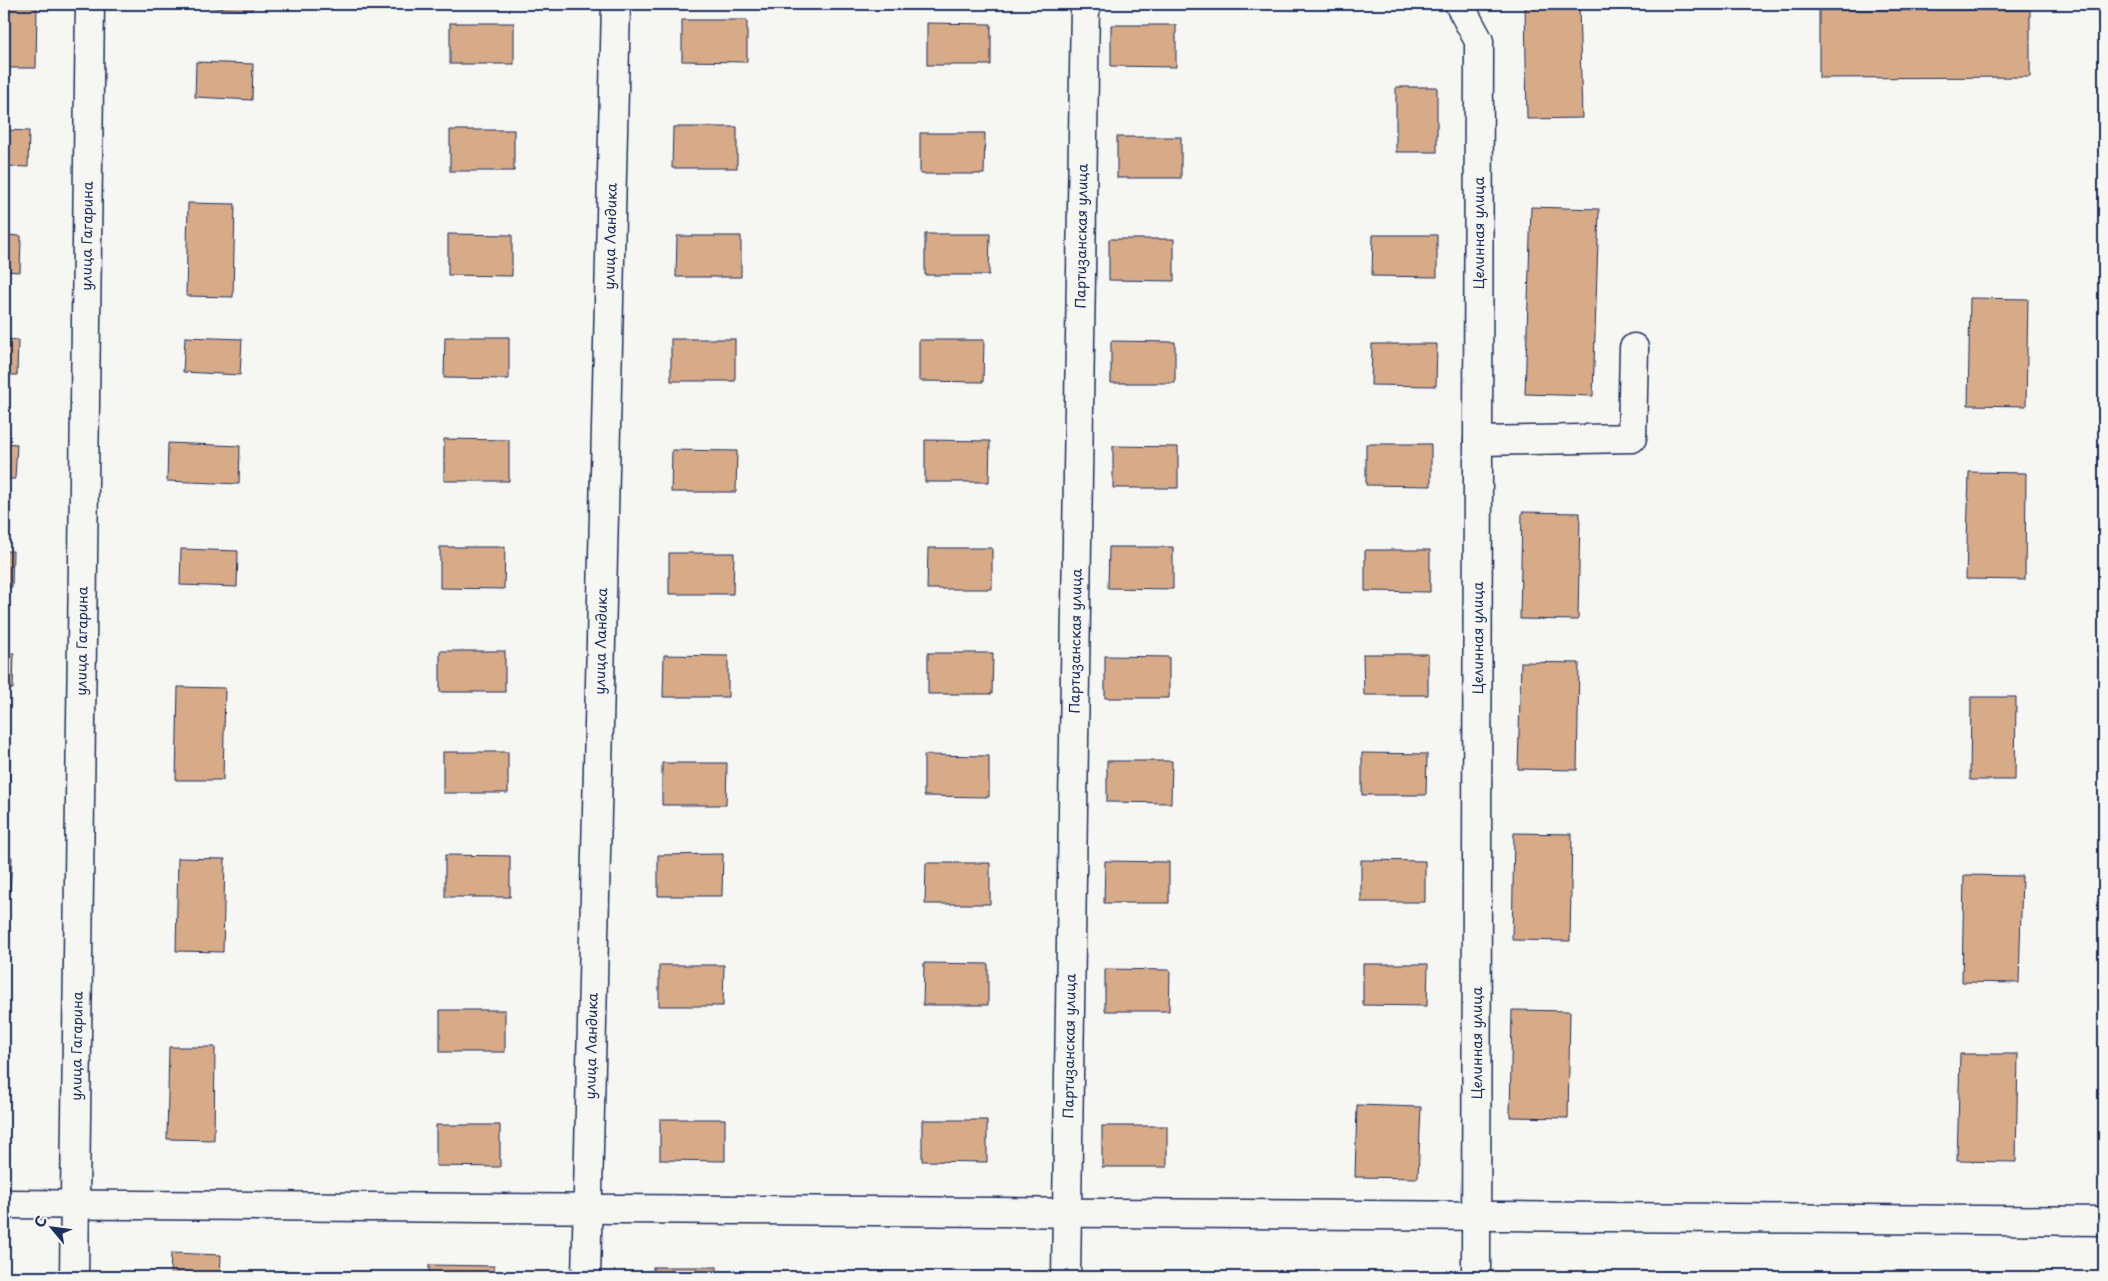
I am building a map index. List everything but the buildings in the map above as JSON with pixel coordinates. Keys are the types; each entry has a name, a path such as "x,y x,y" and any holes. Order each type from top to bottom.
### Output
{"street":[{"name":"улица Гагарина","path":"74,1277 90,4"},
{"name":"улица Ландика","path":"586,1277 616,4"},
{"name":"Партизанская улица","path":"1066,1277 1085,4"},
{"name":"Целинная улица","path":"1459,4 1479,41 1476,1277"},
{"path":"1478,442 1632,438 1634,348"},
{"path":"4,1204 2104,1221"}]}
